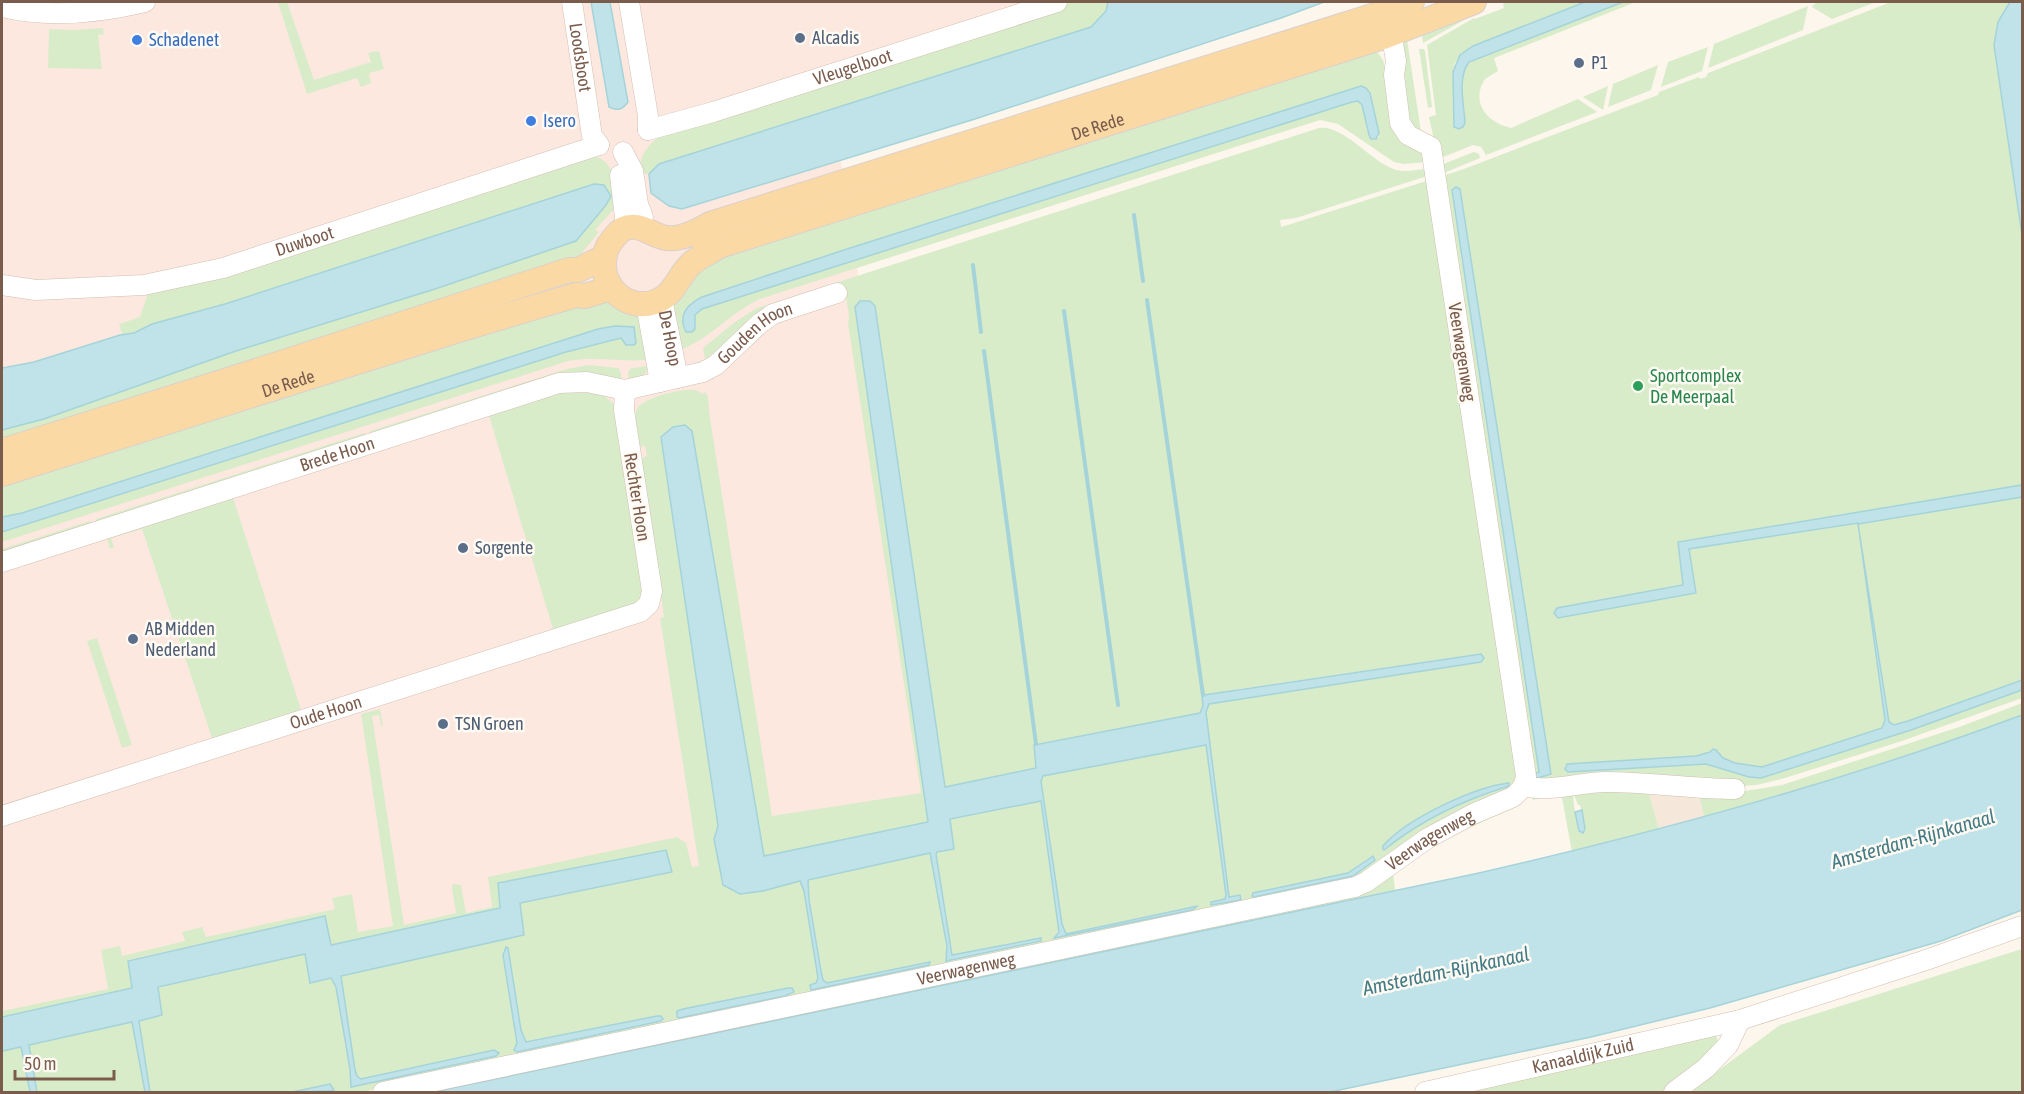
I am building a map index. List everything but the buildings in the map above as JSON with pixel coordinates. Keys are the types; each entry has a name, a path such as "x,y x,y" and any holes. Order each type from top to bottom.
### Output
{"main road":[{"name":"De Rede","path":"680,266 707,247 719,246 1384,16 1412,2"},
{"name":"De Rede","path":"669,234 697,232 710,224 1384,16 1474,2"},
{"path":"630,221 664,238 669,234 680,266 671,291 656,296 623,298 604,269 612,240 630,221"},
{"name":"De Rede","path":"2,450 569,270 604,269"},
{"name":"De Rede","path":"2,474 465,328 576,295 585,296 604,269"}],"street":[{"path":"2,7 21,12 86,12 145,2"},
{"name":"Loodsboot","path":"572,2 592,136 599,146"},
{"path":"599,146 623,152 638,144 648,130 648,116 629,2"},
{"name":"Vleugelboot","path":"648,130 713,112 1057,2"},
{"name":"Veerwagenweg","path":"383,1092 1355,887 1366,882 1428,838 1473,814 1513,797 1524,786 1526,776 1431,147 1408,135 1400,123 1394,75 1387,64 1384,16"},
{"name":"Duwboot","path":"2,285 36,290 144,285 223,268 599,146"},
{"path":"623,152 633,171 638,204 630,221"},
{"name":"Gouden Hoon","path":"669,380 703,372 716,365 759,324 773,314 837,292"},
{"name":"De Hoop","path":"656,296 669,380"},
{"name":"Brede Hoon","path":"2,562 559,383 587,382 625,390 669,380"},
{"name":"Rechter Hoon","path":"625,390 624,410 652,591 649,603"},
{"name":"Oude Hoon","path":"2,816 640,612 649,603"},
{"path":"1524,786 1537,789 1606,782 1698,789 1735,789"},
{"name":"Kanaaldijk Zuid","path":"1425,1092 1740,1020 1926,960 2022,926"},
{"path":"1674,1092 1706,1068 1728,1045 1740,1020"}],"shaded area":[{"path":"2,2 1106,2 832,102 943,836 2,1032"},
{"path":"1647,787 1698,791 1704,817 1659,829"}],"green space":[{"path":"278,2 287,2 314,80 371,62 368,53 379,51 384,69 369,73 371,83 361,87 357,78 307,94"},
{"path":"1068,2 1108,2 1106,11 1091,27 659,164 649,174 638,174 646,150 663,133"},
{"path":"1507,2 1585,2 1473,46 1460,55 1453,72 1453,117 1465,123 1462,83 1465,68 1469,62 1623,2 1636,2 1494,58 1498,71 1485,79 1479,96 1483,110 1488,116 1511,128 1578,99 1597,112 1486,155 1481,147 1473,145 1438,159 1429,117 1436,115 1427,45 1474,18 1504,8 1503,4"},
{"path":"1820,2 1876,2 1832,19 1812,7"},
{"path":"1891,2 2010,2 1998,22 1994,45 2022,235 2022,485 1678,542 1683,585 1557,608 1554,613 1696,593 1689,549 2022,497 2022,680 1908,721 1888,732 1833,745 1762,767 1735,763 1723,758 1716,750 1696,756 1567,764 1565,766 1568,772 1706,764 1749,777 1911,730 2022,690 2022,698 1902,741 1757,785 1723,787 1518,785 1369,875 362,1092 324,1092 329,1091 330,1084 292,1092 150,1092 139,1020 158,987 305,954 332,978 336,987 350,1069 350,1085 494,1050 361,1079 355,1070 341,976 524,935 520,903 671,872 666,850 498,884 500,908 330,946 325,916 128,960 132,988 2,1017 2,1011 108,989 101,950 120,946 122,956 185,941 182,932 202,927 206,937 335,909 332,898 352,894 358,932 393,926 361,714 380,709 383,726 381,726 379,715 372,716 404,925 456,913 453,884 461,885 466,913 492,907 488,877 677,837 686,843 692,867 699,866 660,618 664,617 641,458 647,456 645,446 640,447 635,423 637,409 640,405 672,392 695,390 702,394 705,392 708,397 772,816 921,793 848,324 846,297 841,285 735,338 705,359 703,348 735,322 757,308 1319,128 1328,128 1347,137 1383,164 1396,170 1429,169 1430,175 1296,218 1280,220 1281,227 1464,169 1658,95 1659,92 1699,77 1700,79 1706,77 1708,73","holes":["870,301 875,307 945,787 1037,768 1034,745 1200,713 1203,706 1202,696 1481,654 1484,659 1481,662 1209,704 1206,712 1229,897 1240,895 1240,900 1212,906 1211,902 1226,899 1226,895 1206,745 1043,776 1041,781 1062,925 1066,934 1197,907 1054,938 1059,932 1041,801 949,819 954,849 936,854 952,955 1041,938 1041,941 962,958 947,957 930,853 808,880 809,900 821,971 823,980 827,983 930,963 811,990 810,985 816,983 818,978 804,891 800,881 763,891 714,839 718,826 692,431 764,856 928,822 855,307","1526,614 1551,774 1533,774 1539,773","1503,783 1509,786 1452,808 1399,838 1392,836 1431,812 1488,787","1370,857 1353,876 1254,897 1252,894 1348,873","508,948 521,1030 525,1042 657,1016 517,1052 503,951"]},
{"path":"1808,6 1803,30 1708,68 1714,44"},
{"path":"1473,15 1423,43 1422,35"},
{"path":"103,28 104,34 98,35 102,69 48,68 49,29"},
{"path":"1407,39 1422,139 1406,127 1401,40 1404,43"},
{"path":"1708,47 1702,71 1661,87 1668,62"},
{"path":"1370,49 1378,53 1383,60 1391,91 1387,101 1389,115 1426,153 1426,162 1404,164 1394,162 1338,124 1320,120 760,299 739,311 700,340 678,351 671,302 706,260","holes":["1361,87 1379,137 1374,140 1370,137 1361,105 1358,101 1352,102 702,309 695,315 695,329 690,303 702,297"]},
{"path":"1419,49 1425,51 1432,107 1428,108"},
{"path":"1658,65 1651,90 1608,107 1613,84"},
{"path":"1608,86 1603,110 1583,97"},
{"path":"1474,152 1479,154 1480,158 1439,175 1441,165"},
{"path":"598,157 609,167 614,179 615,208 595,230 599,232 581,254 565,263 2,444 2,430 44,419 233,352 435,289 576,241 594,184 225,304 152,324 134,333 122,334 119,324 140,317 149,290 576,161"},
{"path":"598,297 641,314 646,360 568,361 2,542 2,532 566,352 622,338 615,326 598,329 22,513 2,517 2,481 300,386 336,382 405,360 437,343"},
{"path":"589,365 618,368 622,380 607,379 369,434 370,431 567,369"},
{"path":"649,366 644,375 629,380 628,372 631,368"},
{"path":"565,388 599,393 615,406 645,588 639,604 568,624 558,632 553,629 488,412 538,397 539,400 553,396 553,392"},
{"path":"364,433 366,435 97,524 96,519"},
{"path":"232,494 302,713 213,741 142,529 111,538 114,547 112,549 109,547 107,537"},
{"path":"90,521 93,525 2,555 2,549"},
{"path":"97,638 132,745 122,748 87,641"},
{"path":"2022,703 2022,715 1983,729 1864,769 1704,817 1698,791 1745,791 1782,785 1962,726"},
{"path":"1605,785 1647,787 1659,829 1572,852 1561,792 1533,800 1532,796 1560,788","holes":["1573,792 1580,805 1585,829 1583,833 1579,831"]},
{"path":"1511,803 1521,805 1439,843 1393,872 1395,890 503,1079 433,1092 403,1092 1357,891 1453,830"},
{"path":"2022,949 2022,1092 1689,1092 1780,1025"},
{"path":"132,1022 145,1092 37,1092 28,1045"},
{"path":"1710,1034 1716,1036 1719,1043 1665,1092 1469,1092"},
{"path":"21,1047 30,1092 2,1092 2,1051"}],"water":[{"path":"591,2 610,2 628,102 620,109 609,107"},
{"path":"1108,2 1324,2 975,119 682,209 669,206 651,193 649,174 659,164 1091,27 1106,11"},
{"path":"1585,2 1623,2 1469,62 1465,68 1462,83 1465,123 1459,129 1454,127 1453,72 1460,55 1473,46"},
{"path":"2010,2 2022,2 2022,235 1994,45 1998,22"},
{"path":"1361,86 1370,93 1379,133 1376,139 1371,139 1369,135 1362,105 1358,101 1352,102 702,309 695,315 695,329 692,332 686,332 683,315 692,303 702,297"},
{"path":"594,184 604,185 611,196 576,241 435,289 233,352 44,419 2,430 2,368 34,362 120,335 134,333 152,324 225,304"},
{"path":"1456,187 1460,189 1551,774 1535,779 1533,774 1539,772 1452,190"},
{"path":"860,301 870,301 875,306 945,787 1036,768 1034,745 1200,713 1204,695 1481,654 1484,658 1481,662 1209,704 1206,712 1229,897 1240,895 1241,900 1211,905 1211,902 1225,899 1226,895 1206,745 1043,776 1041,781 1062,924 1066,934 1198,906 1192,910 1054,938 1059,932 1041,801 950,819 954,849 936,854 952,955 1041,938 1041,941 946,961 947,946 930,853 808,880 809,900 821,971 823,980 827,983 930,962 929,965 811,990 810,985 816,983 818,978 804,891 800,881 763,891 740,894 723,885 714,839 718,826 661,437 673,427 685,425 692,431 764,856 928,822 855,307"},
{"path":"615,326 634,327 636,343 626,345 621,338 566,352 2,532 2,517 22,513 598,329"},
{"path":"2022,485 2022,497 1689,549 1696,593 1558,618 1554,613 1557,608 1683,585 1678,542"},
{"path":"1859,531 1889,722 1894,725 1908,721 2022,680 2022,690 1911,730 1761,778 1749,777 1706,764 1568,772 1565,769 1567,764 1696,756 1713,749 1723,758 1735,763 1762,767 1882,728 1885,720"},
{"name":"Amsterdam-Rijnkanaal","path":"2022,715 2022,910 1941,941 1710,1008 1591,1037 1330,1092 433,1092 1548,857 1685,822 1821,783"},
{"path":"1509,783 1509,786 1443,812 1383,849 1383,846 1407,825 1424,815 1478,791"},
{"path":"1582,810 1585,829 1583,833 1579,831 1575,812"},
{"path":"666,850 672,872 520,903 524,935 341,976 355,1070 361,1079 494,1050 499,1053 496,1056 351,1087 336,987 331,978 310,983 305,954 158,987 162,1015 139,1021 150,1092 145,1092 132,1022 29,1045 37,1092 30,1092 21,1047 2,1051 2,1017 132,988 128,961 325,916 331,945 500,908 498,883"},
{"path":"1373,856 1375,860 1353,876 1252,896 1253,893 1348,873"},
{"path":"506,947 521,1030 526,1042 657,1016 663,1019 517,1052 514,1050 517,1043 503,955"},
{"path":"792,988 794,992 785,996 677,1017 677,1011 683,1009"},
{"path":"330,1084 334,1090 292,1092"}],"waterway":[{"path":"1134,215 1143,281"},
{"path":"973,265 981,332"},
{"path":"1147,300 1203,695"},
{"path":"1064,311 1118,705"},
{"path":"984,351 1036,744"}],"place":[{"name":"Alcadis","path":"800,38"},
{"name":"Schadenet","path":"137,40"},
{"name":"P1","path":"1579,63"},
{"name":"Isero","path":"531,121"},
{"name":"Sportcomplex De Meerpaal","path":"1638,386"},
{"name":"Sorgente","path":"463,548"},
{"name":"AB Midden Nederland","path":"133,639"},
{"name":"TSN Groen","path":"443,724"}]}
